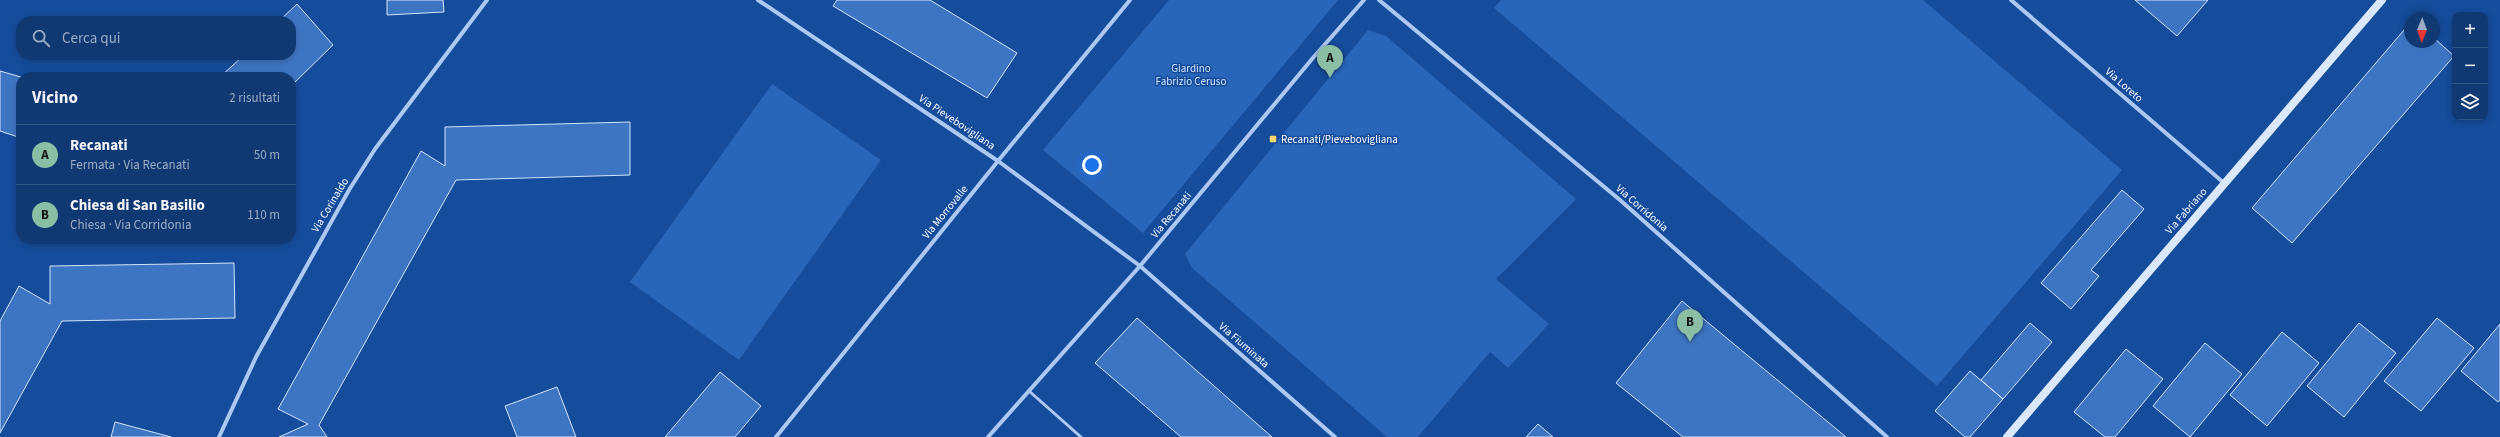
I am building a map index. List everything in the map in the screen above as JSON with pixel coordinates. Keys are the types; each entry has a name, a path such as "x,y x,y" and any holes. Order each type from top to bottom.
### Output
{"street":[{"name":"Via Corinaldo","path":"219,437 256,357 353,184 375,148 487,0"},
{"name":"Via Pievebovigliana","path":"758,0 998,161 1140,266"},
{"name":"Via Morrovalle","path":"776,437 998,161 1130,0"},
{"name":"Via Recanati","path":"988,437 1140,266 1312,59 1364,0"},
{"name":"Via Corridonia","path":"1378,0 1620,200 1887,437"},
{"name":"Via Loreto","path":"2011,0 2224,183"},
{"name":"Via Fabriano","path":"2007,437 2382,0"},
{"name":"Via Fiuminata","path":"1140,266 1335,437"}],"lane":[{"path":"1028,391 1081,437"},
{"path":"1074,437 1077,434"}],"green space":[{"name":"Giardino Fabrizio Ceruso","path":"1169,0 1338,0 1143,233 1043,150"},
{"path":"1501,0 1923,0 2122,170 1937,386 1494,8"},
{"path":"1368,30 1386,36 1576,199 1496,279 1549,324 1508,368 1490,352 1418,437 1387,437 1192,268 1185,254"},
{"path":"772,84 881,160 739,360 630,282"}],"building":[{"path":"387,0 443,0 444,12 387,15"},
{"path":"837,0 930,0 1017,53 987,98 833,6"},
{"path":"2135,0 2208,0 2177,36"},
{"path":"297,4 333,45 296,81 296,72 225,72 239,60 296,60 296,16 284,16"},
{"path":"2404,30 2404,48 2440,48 2440,43 2452,54 2452,58 2292,243 2252,208"},
{"path":"0,71 16,76 16,136 0,131"},
{"path":"630,122 630,175 456,180 319,425 327,437 279,437 308,424 278,409 421,151 445,166 445,127"},
{"path":"2122,190 2144,209 2091,270 2099,276 2071,309 2041,283"},
{"path":"234,263 235,318 62,321 0,433 0,321 19,286 50,304 50,266"},
{"path":"1682,301 1846,437 1683,437 1616,383"},
{"path":"1137,318 1272,437 1181,437 1095,363"},
{"path":"2437,318 2474,348 2421,411 2384,381"},
{"path":"2030,323 2052,342 2003,399 1981,380"},
{"path":"2359,323 2396,353 2344,417 2307,386"},
{"path":"2500,324 2500,400 2498,402 2461,371"},
{"path":"2282,332 2319,363 2267,426 2230,395"},
{"path":"2205,343 2242,374 2190,437 2153,406"},
{"path":"2126,349 2163,379 2115,437 2105,437 2074,412"},
{"path":"1970,371 2003,399 1970,437 1965,437 1935,411"},
{"path":"720,372 761,406 735,437 665,437"},
{"path":"557,387 576,437 517,437 505,406"},
{"path":"115,422 171,437 111,437"},
{"path":"1538,424 1553,437 1526,437"}],"place":[{"name":"Recanati","path":"1330,78"},
{"name":"Recanati/Pievebovigliana","path":"1273,139"},
{"name":"Chiesa di San Basilio","path":"1690,342"}]}
